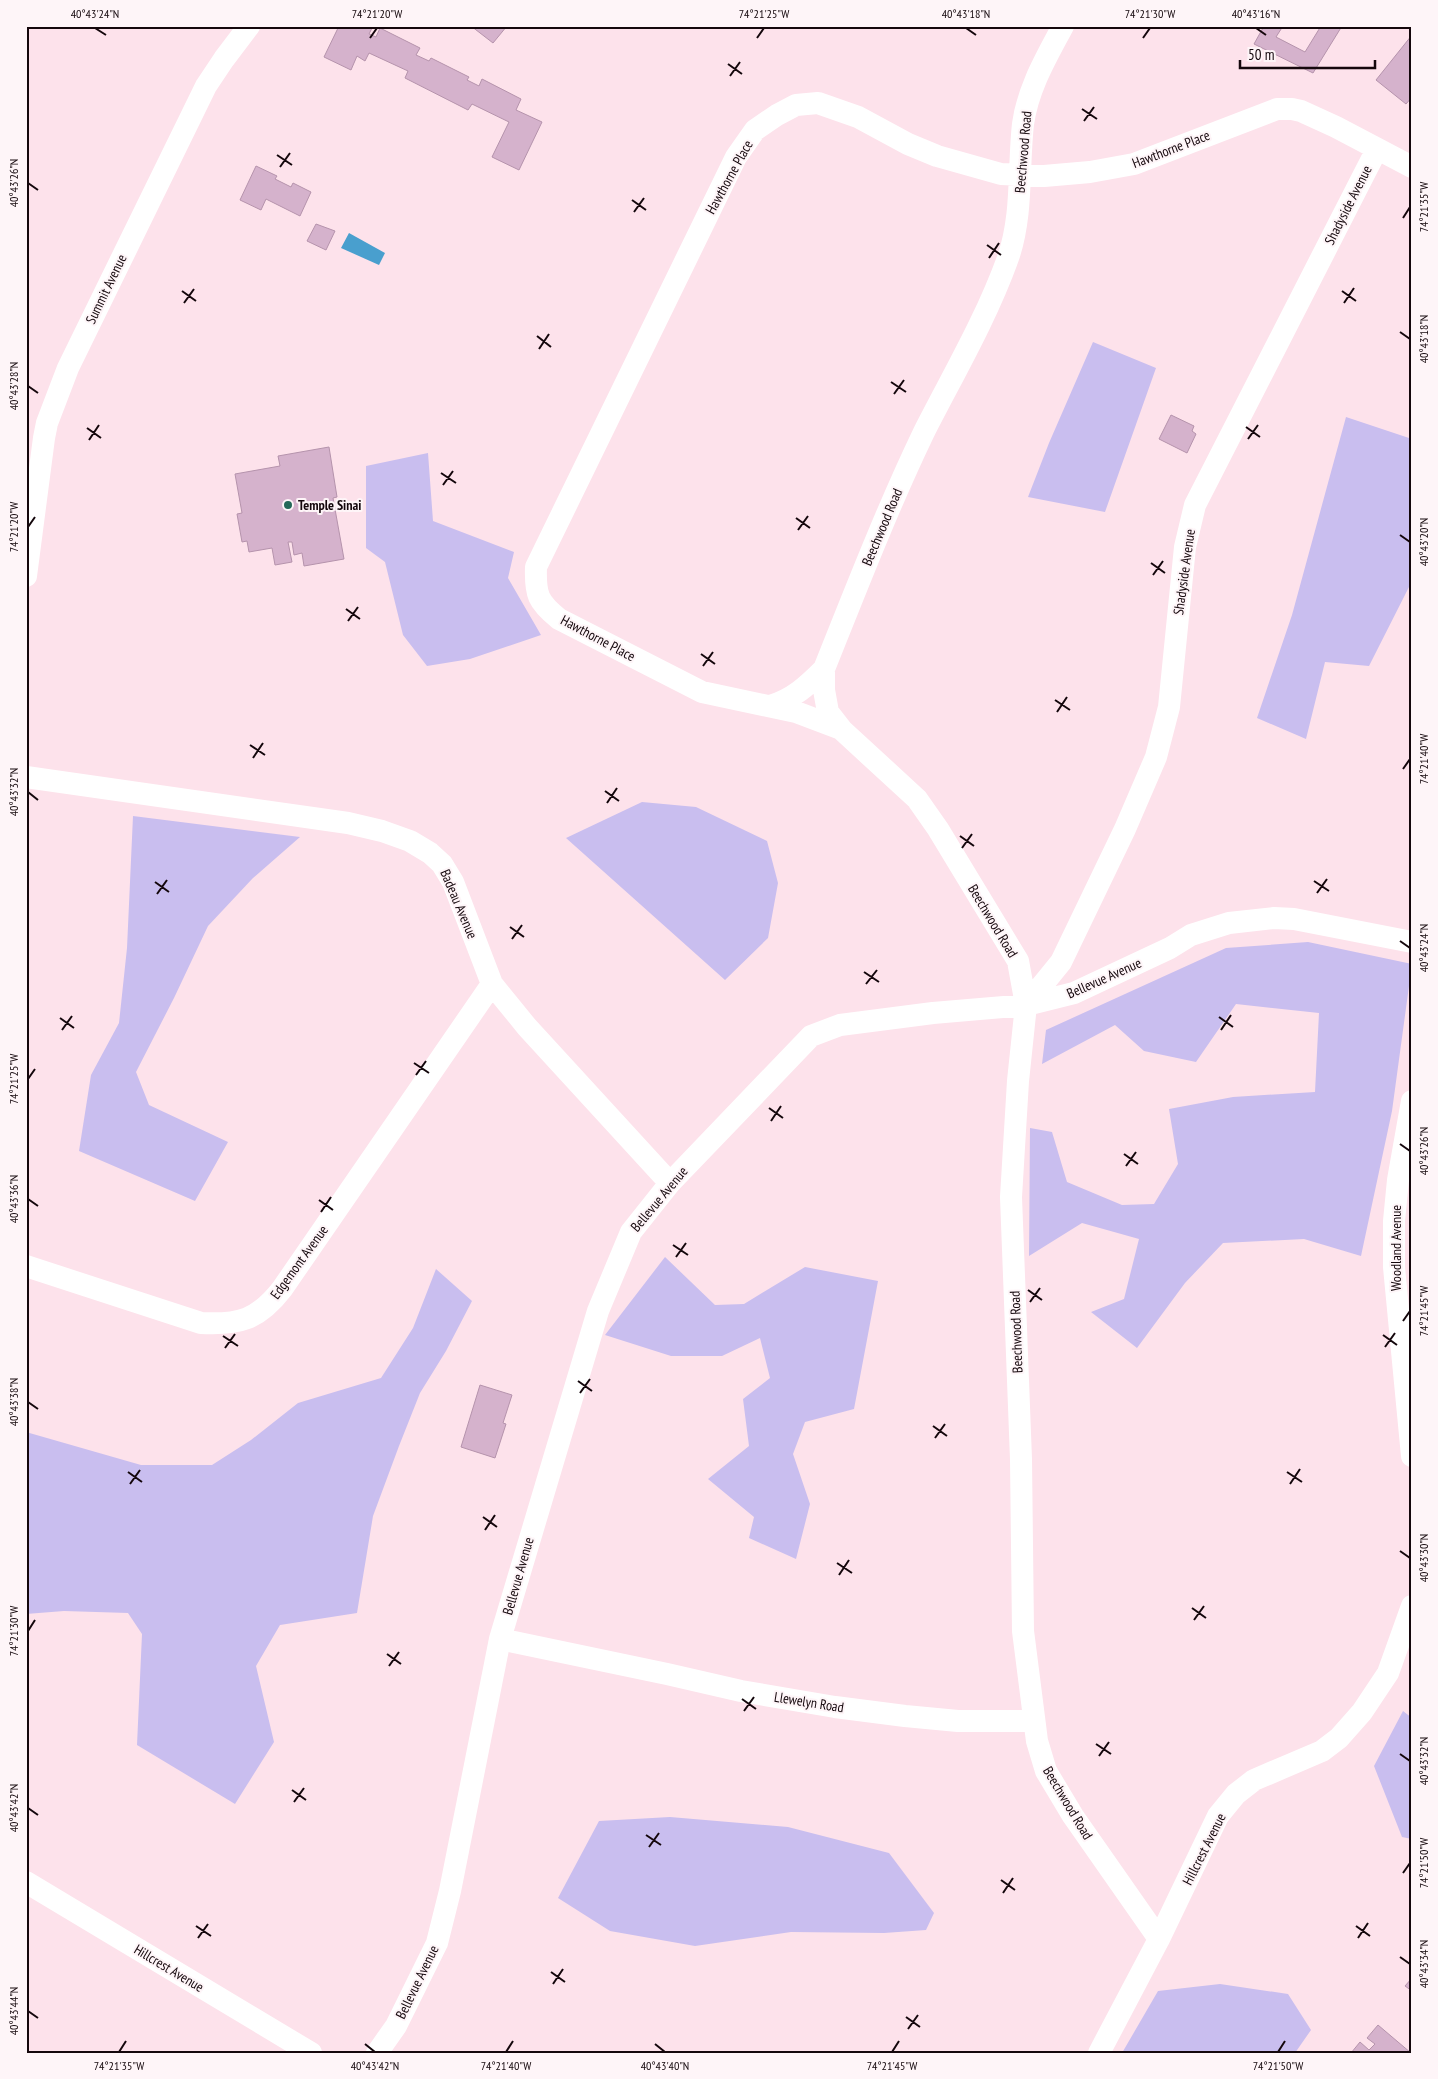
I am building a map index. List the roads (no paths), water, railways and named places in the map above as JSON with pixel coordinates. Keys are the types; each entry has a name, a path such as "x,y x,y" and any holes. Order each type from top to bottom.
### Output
{"street":[{"name":"Summit Avenue","path":"26,576 34,461 68,368 206,86 249,26"},
{"name":"Beechwood Road","path":"1063,26 1028,98 1023,124 1021,174 1011,250 999,284 920,442 880,529 824,668 824,690 828,712 842,730 917,799 938,829 1018,961 1026,1005 1018,1081 1011,1197 1021,1459 1023,1630 1034,1721 1037,1741 1046,1771 1073,1816 1159,1939"},
{"name":"Hawthorne Place","path":"842,730 796,712 702,692 559,619 543,606 535,587 536,567 736,157 755,130 796,105 818,103 858,117 908,144 937,156 1001,174 1044,176 1090,172 1134,164 1277,109 1292,109 1301,111 1412,168"},
{"name":"Shadyside Avenue","path":"1026,1005 1061,962 1125,829 1156,756 1169,707 1185,547 1195,505 1377,149"},
{"name":"Hawthorne Place","path":"770,706 785,702 798,694 824,668"},
{"name":"Badeau Avenue","path":"26,777 348,823 382,830 410,841 442,864 452,882 492,984 527,1028 670,1182"},
{"name":"Bellevue Avenue","path":"377,2053 396,2026 437,1943 450,1892 500,1639 598,1310 631,1232 670,1182 811,1036 840,1025 933,1013 1026,1005 1081,990 1170,948 1192,935 1210,928 1239,921 1274,918 1294,919 1412,942"},
{"name":"Edgemont Avenue","path":"26,1266 201,1323 226,1324 241,1321 260,1312 272,1302 282,1289 492,984"},
{"name":"Woodland Avenue","path":"1412,1101 1398,1180 1394,1221 1394,1267 1412,1456"},
{"name":"Hillcrest Avenue","path":"1099,2053 1159,1939 1218,1816 1236,1794 1254,1780 1322,1751 1339,1738 1362,1712 1388,1674 1410,1615"},
{"name":"Llewelyn Road","path":"500,1639 741,1691 827,1706 950,1720 1034,1721"},
{"name":"Hillcrest Avenue","path":"26,1882 311,2053"}],"water":[{"path":"349,233 385,253 379,265 341,248"}],"place":[{"name":"Temple Sinai","path":"288,505"}]}
